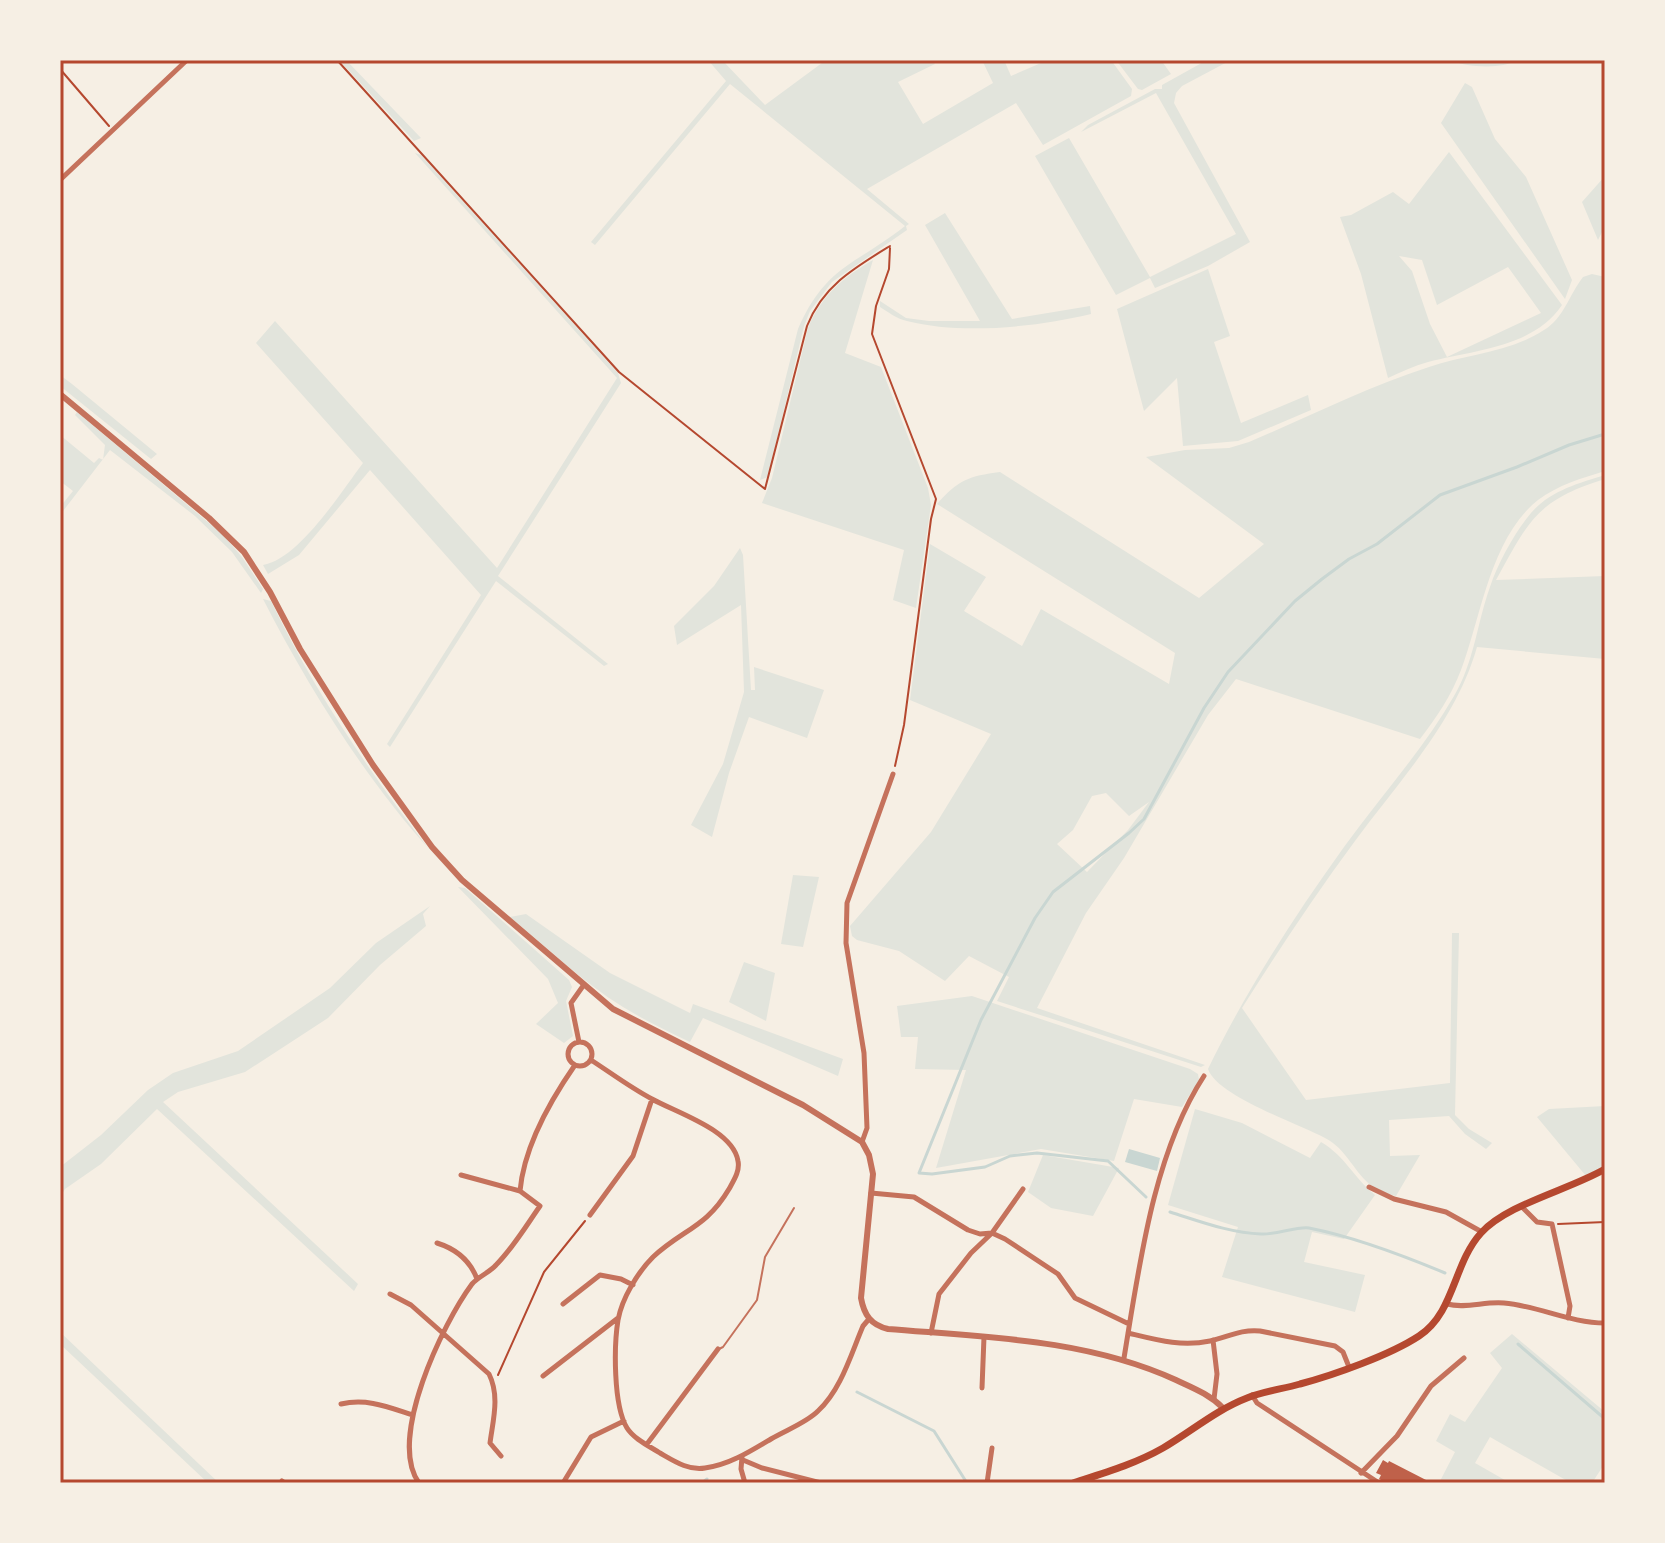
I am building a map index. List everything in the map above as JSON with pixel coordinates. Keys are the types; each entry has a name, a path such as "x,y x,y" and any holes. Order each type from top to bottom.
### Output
{"main road":[{"path":"1073,1483 1134,1463 1223,1408 1252,1395 1302,1384 1419,1336 1440,1316 1463,1262 1482,1232 1501,1217 1605,1169"}],"street":[{"path":"60,180 187,60"},
{"path":"60,394 209,518 244,552 373,765 432,847 462,880 613,1009 803,1105 862,1142 873,1174 861,1298 869,1319 880,1327 1048,1345 1124,1358 1214,1399 1223,1408"},
{"path":"862,1142 867,1128 864,1053 848,957 847,903 893,774"},
{"path":"579,1042 571,1003 583,986"},
{"path":"575,1065 569,1053 572,1045 579,1042 590,1047 591,1060"},
{"path":"575,1065 584,1066 591,1060"},
{"path":"591,1060 652,1099 716,1132 729,1143 739,1164 736,1177 711,1215 655,1256 633,1285 619,1318 615,1352 617,1391 627,1428 647,1445 690,1468 702,1469 742,1458 816,1414 839,1380 869,1319"},
{"path":"520,1191 532,1141 575,1065"},
{"path":"1124,1358 1151,1216 1170,1145 1188,1101 1204,1076"},
{"path":"590,1215 633,1156 652,1099"},
{"path":"419,1483 411,1471 413,1415 419,1389 444,1332 477,1279 496,1266 540,1206 520,1191 461,1175"},
{"path":"1369,1187 1394,1199 1446,1212 1482,1232"},
{"path":"931,1333 939,1294 971,1253 992,1233 1023,1189"},
{"path":"871,1193 914,1197 968,1230 980,1234 992,1233 1058,1274 1075,1298 1129,1324"},
{"path":"1522,1207 1537,1222 1552,1224 1570,1306 1568,1318"},
{"path":"437,1243 455,1249 473,1269 477,1279"},
{"path":"563,1304 600,1275 633,1285"},
{"path":"390,1294 411,1305 489,1374 494,1383 495,1398 490,1443 501,1456"},
{"path":"1447,1304 1505,1303 1587,1323 1605,1323"},
{"path":"543,1376 619,1318"},
{"path":"1128,1333 1172,1344 1213,1340 1248,1330 1295,1337 1335,1346 1343,1352 1349,1367"},
{"path":"982,1388 984,1337"},
{"path":"1213,1340 1217,1374 1214,1399"},
{"path":"647,1445 718,1349"},
{"path":"1361,1473 1397,1436 1431,1386 1464,1358"},
{"path":"1252,1395 1257,1403 1379,1483"},
{"path":"341,1404 374,1402 413,1415"},
{"path":"563,1483 591,1437 624,1421"},
{"path":"987,1483 992,1448"},
{"path":"742,1458 745,1483"},
{"path":"742,1458 762,1468 821,1483"}],"lane":[{"path":"718,1349 723,1347 757,1300 765,1257 794,1208"}],"path":[{"path":"337,60 619,372 765,489 813,311 822,296 841,277 890,246 889,269 876,306 872,334 936,499 928,535 904,725 893,774"},
{"path":"60,69 113,130"},
{"path":"494,1383 544,1272 590,1215"},
{"path":"1552,1224 1605,1222"}],"shaded area":[{"path":"339,60 346,60 421,138 414,141"},
{"path":"708,60 722,60 765,105 826,60 932,60 935,64 898,82 923,124 993,83 982,60 1004,60 1011,76 1048,60 1111,60 1132,89 1131,96 1043,145 1016,103 867,189 909,224 907,230 832,282 810,311 768,477 760,480 798,329 809,308 831,279 905,226 730,84 595,245 591,242 726,81"},
{"path":"1116,60 1161,60 1171,74 1142,90 1138,89"},
{"path":"1207,60 1231,60 1182,86 1176,93 1174,103 1250,242 1208,266 1155,288 1150,278 1116,295 1035,156 1069,138 1150,277 1236,234 1156,93 1081,132 1088,125 1155,89 1162,89 1162,85"},
{"path":"1449,60 1517,60 1483,66"},
{"path":"1465,83 1472,87 1495,139 1526,177 1572,280 1565,299 1441,123"},
{"path":"1449,152 1562,305 1550,319 1519,339 1428,362 1388,378 1361,274 1340,217 1351,215 1393,192 1409,204","holes":["1399,256 1422,260 1437,305 1508,267 1541,313 1447,357 1430,324 1412,271"]},
{"path":"415,153 421,155 618,373 621,383 498,576 608,664 604,666 496,581 390,747 387,744 481,595 370,470 299,555 268,574 263,565 291,551 305,538 363,463 256,343 275,321 497,568 617,378"},
{"path":"1605,176 1605,226 1598,240 1582,202"},
{"path":"945,213 1012,319 1090,306 1091,314 1023,326 951,328 903,320 880,307 880,301 906,318 980,321 925,225"},
{"path":"873,260 845,353 881,367 928,488 931,505 916,608 893,600 904,550 762,503 772,478 808,328 834,288"},
{"path":"1208,269 1230,336 1214,342 1241,423 1308,395 1311,410 1238,441 1183,446 1177,378 1144,411 1117,309"},
{"path":"1592,274 1605,277 1605,471 1554,490 1522,516 1498,557 1457,680 1426,731 1420,739 1236,679 1208,715 1124,858 1086,913 1037,1008 1205,1065 1201,1067 997,1001 1009,977 969,956 945,981 899,951 852,936 850,926 931,832 991,734 910,700 930,544 986,577 964,611 1022,646 1041,609 1169,684 1175,653 937,504 951,489 980,475 1000,472 1199,598 1264,544 1146,457 1185,450 1229,448 1249,442 1406,375 1517,344 1551,325 1583,277","holes":["1106,793 1129,816 1149,802 1128,830 1087,872 1057,844 1073,830 1092,796"]},
{"path":"60,375 157,454 151,459 60,386"},
{"path":"77,412 222,534 242,557 263,589 261,593 232,552 195,516 110,450 103,459 105,445 75,415"},
{"path":"60,435 94,463 99,458 102,460 60,515 60,507 73,491 60,481"},
{"path":"1605,475 1605,479 1564,495 1537,515 1517,542 1496,580 1605,576 1605,659 1477,647 1468,674 1441,725 1326,882 1242,1008 1306,1100 1450,1083 1452,933 1459,933 1455,1115 1469,1129 1492,1143 1486,1149 1465,1134 1449,1116 1389,1120 1390,1156 1420,1155 1396,1196 1387,1194 1366,1181 1333,1143 1242,1099 1226,1089 1208,1069 1254,983 1289,928 1454,696 1475,643 1493,578 1521,526 1552,495"},
{"path":"740,548 743,555 751,690 755,690 754,667 824,690 807,738 749,717 729,773 712,837 691,825 723,764 744,692 741,605 677,645 674,626 714,586"},
{"path":"263,599 271,601 343,729 429,849 382,792 338,729"},
{"path":"793,875 819,877 803,947 781,944"},
{"path":"458,887 465,888 569,980 572,987 566,1001 573,1036 564,1043 536,1024 558,1003 548,979"},
{"path":"430,906 423,914 426,926 380,965 328,1018 245,1072 178,1092 163,1102 358,1284 354,1291 157,1109 101,1164 65,1189 60,1197 60,1167 101,1135 148,1090 173,1073 238,1051 330,988 376,943"},
{"path":"526,914 610,973 690,1013 693,1004 843,1059 838,1076 703,1018 690,1042 656,1025 593,987 510,917"},
{"path":"744,962 775,973 766,1021 729,1002"},
{"path":"972,996 1190,1069 1198,1074 1199,1080 1182,1107 1134,1099 1114,1161 1041,1149 936,1168 966,1070 915,1069 918,1037 901,1037 897,1006"},
{"path":"1605,1106 1605,1165 1586,1176 1537,1117 1549,1109"},
{"path":"1195,1109 1242,1123 1310,1158 1321,1142 1337,1154 1375,1195 1344,1239 1312,1232 1304,1262 1365,1275 1355,1312 1222,1277 1238,1227 1168,1205"},
{"path":"1129,1149 1160,1158 1157,1171 1125,1162"},
{"path":"1043,1155 1119,1168 1093,1216 1051,1208 1028,1192"},
{"path":"60,1332 219,1483 208,1483 60,1344"},
{"path":"1512,1334 1605,1412 1605,1463 1592,1483 1571,1483 1490,1437 1475,1463 1510,1483 1439,1483 1455,1452 1436,1441 1450,1414 1465,1422 1502,1368 1490,1353"}],"building":[{"path":"1383,1460 1428,1481 1387,1483 1379,1479 1381,1475 1376,1473"}],"waterway":[{"path":"1146,1197 1108,1161 1037,1153 1010,1156 985,1167 919,1173 981,1020 1035,918 1053,892 1144,819 1204,708 1228,672 1295,601 1440,495 1605,434"},
{"path":"1170,1212 1249,1233 1267,1234 1304,1228 1326,1232 1378,1247 1445,1273"},
{"path":"1518,1344 1605,1419"},
{"path":"857,1392 934,1431 967,1483"},
{"path":"702,1483 707,1479"}]}
